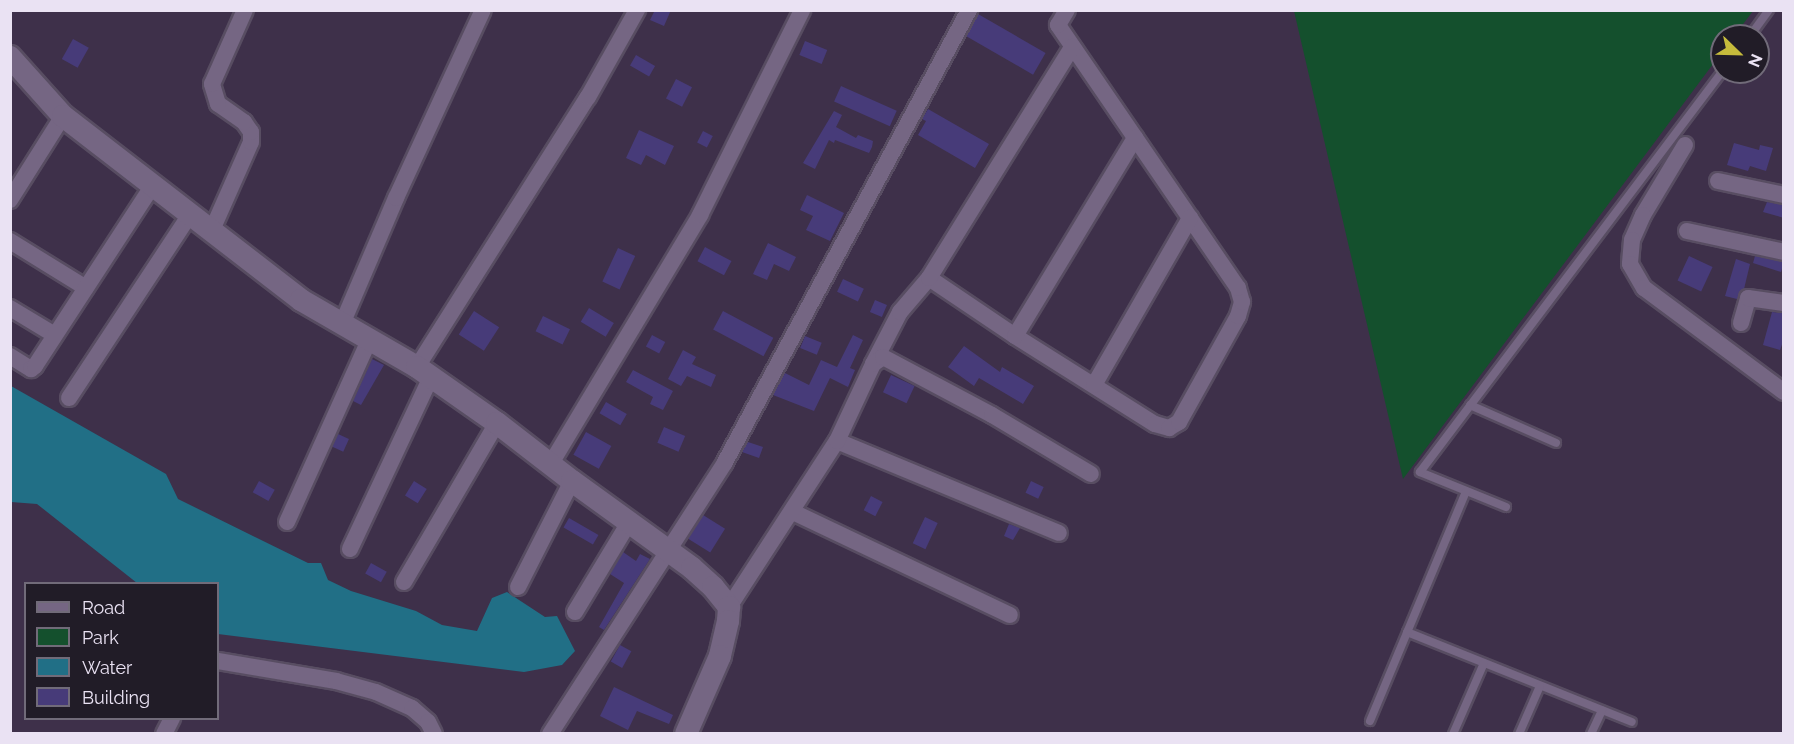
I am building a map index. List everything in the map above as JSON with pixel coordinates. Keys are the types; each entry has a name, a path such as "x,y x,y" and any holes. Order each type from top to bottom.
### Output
{"street":[{"path":"212,230 251,142 251,132 244,122 218,104 212,84 245,10"},
{"path":"342,324 396,198 483,10"},
{"path":"350,549 424,372 588,97 637,10"},
{"path":"550,465 700,214 802,10"},
{"path":"550,734 725,462 969,10"},
{"path":"929,278 1015,336 1155,424 1169,428 1179,422 1185,413 1238,316 1242,302 1238,288 1058,25 1067,10"},
{"path":"686,734 720,656 729,607 793,512 837,441 900,312 929,278 1072,47"},
{"path":"10,57 63,116 301,300 370,338 497,423 550,465 692,568 729,607"},
{"path":"10,200 63,116"},
{"path":"1015,336 1135,138"},
{"path":"1685,145 1643,215 1632,240 1630,264 1644,288 1784,392"},
{"path":"1718,181 1784,195"},
{"path":"10,357 33,369 153,185"},
{"path":"69,398 191,213"},
{"path":"1094,385 1190,218"},
{"path":"1687,231 1784,252"},
{"path":"10,242 86,288"},
{"path":"1741,324 1748,298 1784,303"},
{"path":"10,308 55,335"},
{"path":"287,522 370,338"},
{"path":"873,364 883,357 893,362 992,415 1091,474"},
{"path":"404,582 497,423"},
{"path":"837,441 1059,533"},
{"path":"518,587 572,481"},
{"path":"793,512 1010,615"},
{"path":"575,612 630,521"},
{"path":"219,661 336,681 376,692 412,708 428,722 434,734"},
{"path":"164,734 171,720"}],"lane":[{"path":"1759,24 1769,10"},
{"path":"1506,507 1419,472 1713,84"},
{"path":"1470,405 1556,443"},
{"path":"1370,721 1466,491"},
{"path":"1407,632 1632,722"},
{"path":"1453,734 1484,663"},
{"path":"1519,734 1540,686"},
{"path":"1591,734 1602,710"}],"green space":[{"path":"1294,11 1753,11 1743,24 1710,24 1710,68 1403,479"}],"water":[{"path":"11,386 166,474 178,499 308,563 321,563 328,580 351,591 416,611 442,625 477,631 492,598 507,592 545,617 557,616 575,651 562,665 524,672 219,634 219,582 136,582 37,504 11,502"}],"building":[{"path":"655,10 671,10 664,26 650,20"},
{"path":"978,14 1046,53 1033,75 966,36"},
{"path":"73,39 89,48 78,68 62,59"},
{"path":"805,41 827,50 822,64 799,55"},
{"path":"636,55 655,66 649,76 630,65"},
{"path":"676,79 692,87 682,107 666,99"},
{"path":"841,86 897,111 890,126 834,102"},
{"path":"928,109 989,144 975,168 918,135 926,121 922,119"},
{"path":"834,111 842,115 836,127 856,138 858,135 873,141 872,147 869,153 835,140 834,143 829,140 815,169 803,163"},
{"path":"639,130 674,146 665,165 646,155 641,165 626,158"},
{"path":"703,131 713,136 707,148 697,143"},
{"path":"1734,143 1759,150 1760,145 1773,148 1766,171 1750,166 1748,171 1727,165"},
{"path":"807,195 844,213 830,241 806,230 813,216 800,210"},
{"path":"1767,202 1784,205 1784,218 1763,212"},
{"path":"768,243 796,257 789,271 774,264 767,280 753,274"},
{"path":"705,247 731,261 724,275 697,261"},
{"path":"618,248 635,256 620,290 602,282"},
{"path":"1689,256 1713,267 1701,291 1678,280"},
{"path":"1755,256 1784,262 1781,272 1753,263"},
{"path":"1736,259 1750,264 1744,289 1737,299 1725,296"},
{"path":"843,279 864,289 858,301 837,292"},
{"path":"875,300 887,305 882,317 870,312"},
{"path":"589,308 614,323 606,337 581,322"},
{"path":"474,311 499,327 484,351 459,334"},
{"path":"723,311 773,338 763,356 713,330"},
{"path":"1772,312 1784,313 1784,339 1780,350 1763,345"},
{"path":"543,316 570,329 563,344 536,331"},
{"path":"652,335 665,342 659,354 646,346"},
{"path":"853,335 863,340 850,368 855,370 848,387 830,378 814,411 773,395 785,373 809,385 821,360 837,367"},
{"path":"805,336 822,343 817,355 800,348"},
{"path":"964,346 1000,372 1002,367 1034,386 1023,404 979,378 974,386 948,367"},
{"path":"683,350 696,357 692,364 716,375 711,387 687,376 681,386 668,379"},
{"path":"372,359 384,365 361,405 353,401"},
{"path":"633,370 673,391 663,410 650,404 653,397 626,382"},
{"path":"891,375 915,386 907,403 883,392"},
{"path":"606,402 627,414 620,425 600,413"},
{"path":"664,427 685,436 679,452 657,443"},
{"path":"586,432 611,446 599,469 573,455"},
{"path":"338,434 349,439 343,452 332,447"},
{"path":"748,442 763,447 759,458 742,452"},
{"path":"259,481 275,490 268,501 253,492"},
{"path":"414,481 427,489 418,503 405,495"},
{"path":"1031,481 1044,487 1038,499 1026,493"},
{"path":"871,496 883,502 875,516 864,510"},
{"path":"703,515 725,529 710,553 688,539"},
{"path":"925,517 938,523 925,549 913,543"},
{"path":"569,518 598,535 593,545 564,528"},
{"path":"1009,524 1020,528 1013,540 1004,536"},
{"path":"623,552 636,561 640,554 650,559 604,630 599,627 624,583 610,574"},
{"path":"371,563 387,572 381,582 365,573"},
{"path":"620,645 631,651 622,668 611,662"},
{"path":"614,687 673,715 669,724 637,711 628,730 600,716"}]}
